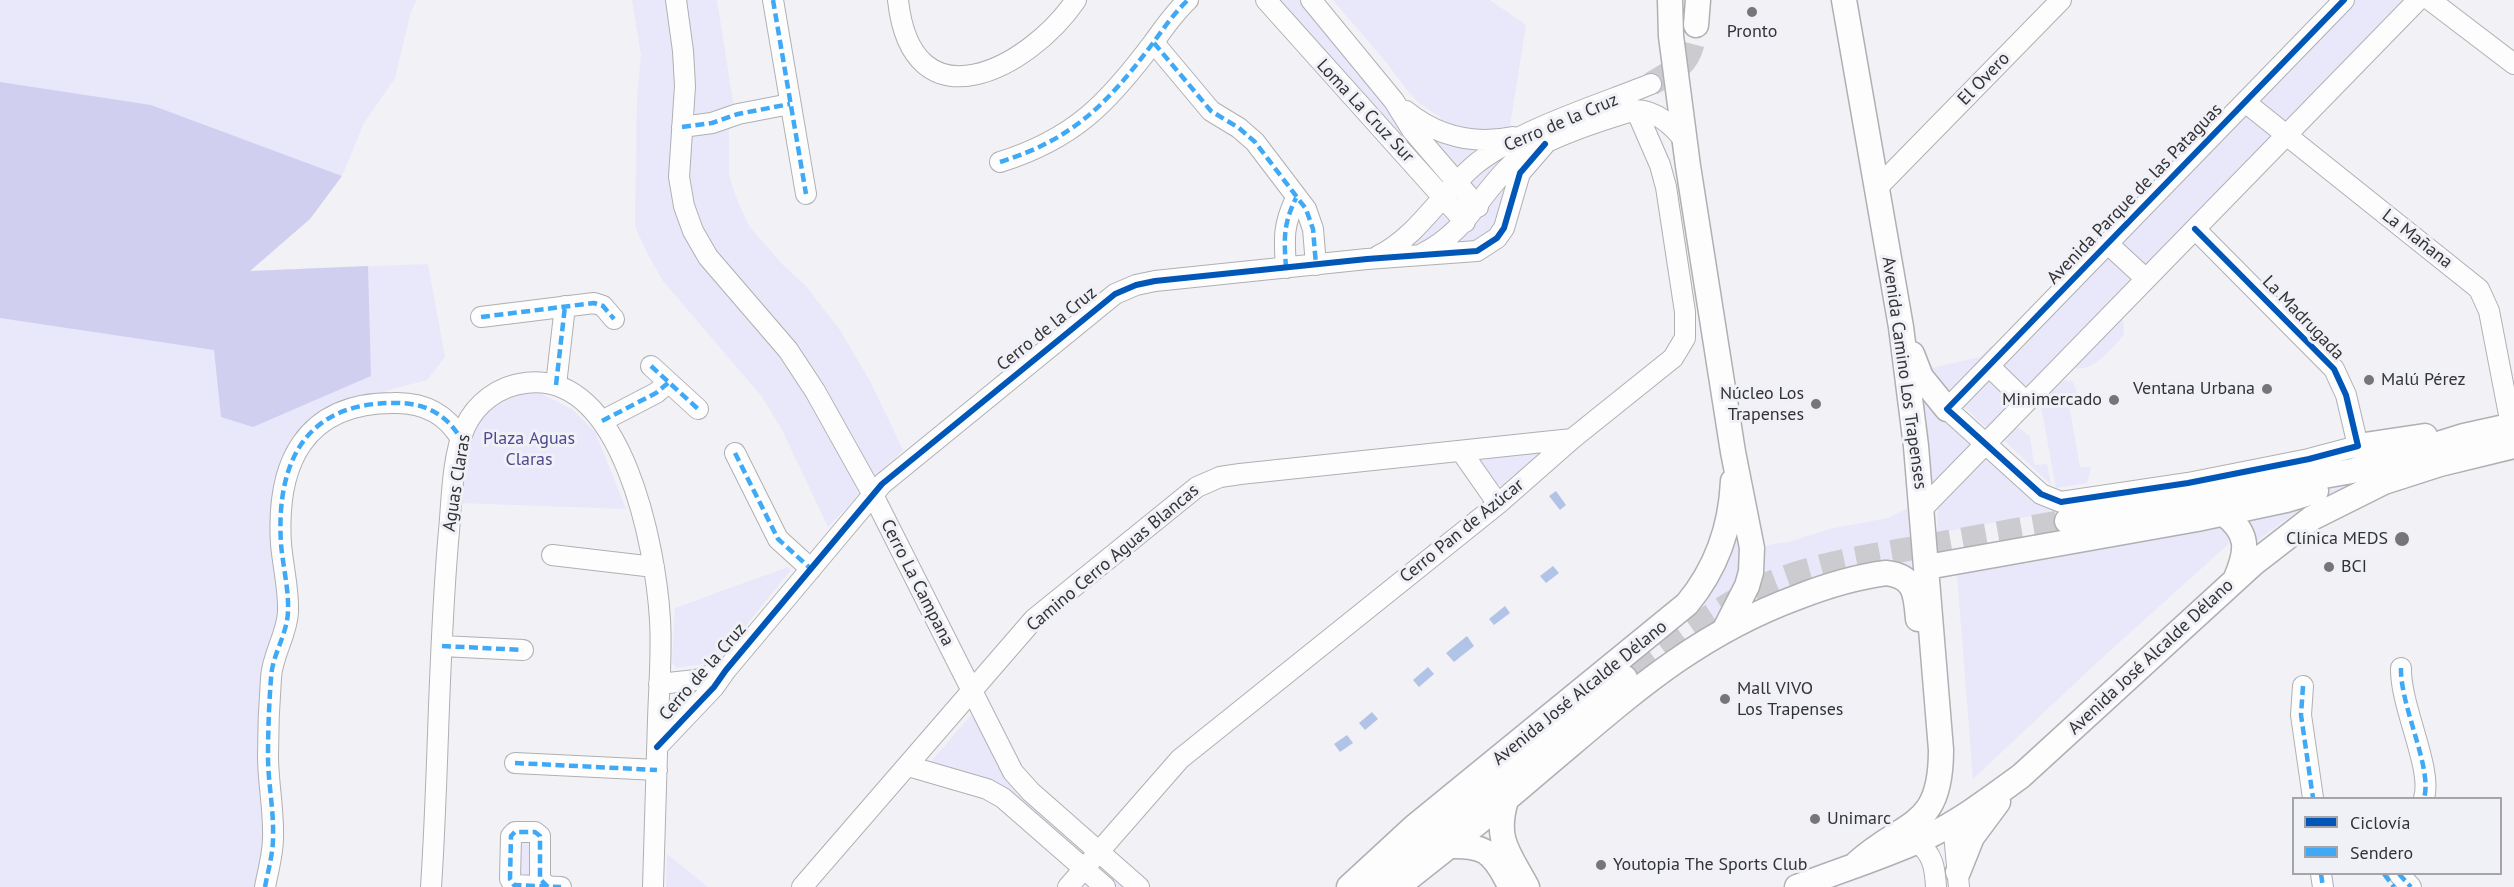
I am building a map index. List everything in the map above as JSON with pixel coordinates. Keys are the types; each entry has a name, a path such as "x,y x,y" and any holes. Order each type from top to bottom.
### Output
{"main road":[{"path":"1671,0 1671,36 1685,141 1733,452 1745,502 1752,548 1751,572 1747,586 1725,629"},
{"path":"1696,25 1698,0"},
{"name":"Avenida Camino Los Trapenses","path":"1844,0 1900,327 1923,508 1941,750 1953,823"},
{"path":"1900,327 1921,377 1947,408"},
{"path":"2358,446 2426,436 2513,432"},
{"name":"Avenida José Alcalde Délano","path":"1797,887 1917,842 1953,823 2021,776 2236,580 2294,531 2357,494 2440,464 2513,432"},
{"path":"2067,521 2352,471 2464,436"},
{"name":"Avenida José Alcalde Délano","path":"1349,887 1414,827 1687,604 1703,583 1724,536 1732,496 1733,452"},
{"path":"1927,567 2224,514 2314,492 2334,484 2352,471"},
{"path":"2224,514 2238,527 2245,542 2244,555 2236,580"},
{"path":"1397,887 1506,800 1654,675 1725,629 1766,609 1823,587 1875,574 1896,574 1909,582 1914,592 1924,668 1938,705"},
{"name":"Avenida José Alcalde Délano","path":"1376,887 1417,848 1634,671"},
{"name":"Avenida Camino Los Trapenses","path":"1857,863 1872,850 1917,821 1928,810 1939,787 1941,750"},
{"path":"1958,879 1963,855 1981,823 2021,776"},
{"path":"1506,800 1500,827 1502,839 1527,887"},
{"path":"1450,846 1466,846 1484,850 1492,855 1511,887"}],"street":[{"name":"Cerro La Campana","path":"676,0 684,70 679,177 684,206 693,231 718,270 788,350 815,391 872,493 1013,772 1030,792 1139,887"},
{"path":"773,0 806,194"},
{"path":"898,0 902,26 914,52 937,72 956,76 980,74 1027,51 1056,26 1076,0"},
{"path":"1000,162 1038,149 1088,118 1103,105 1154,43 1170,19 1188,0"},
{"name":"Loma La Cruz Sur","path":"1266,0 1465,222"},
{"name":"Loma La Cruz Sur","path":"1311,0 1394,101 1412,130 1478,207"},
{"name":"El Overo","path":"1877,188 2061,0"},
{"name":"Avenida Parque de las Pataguas","path":"1947,408 2344,0"},
{"path":"1923,508 2418,0"},
{"path":"2430,0 2514,64"},
{"path":"1154,43 1211,111 1239,128 1255,142 1306,209 1310,219 1316,265"},
{"name":"Cerro de la Cruz","path":"1367,259 1389,250 1402,241 1442,195 1478,162 1538,138 1652,84"},
{"name":"Loma La Cruz Sur","path":"1394,101 1419,122 1447,135 1477,141 1538,138"},
{"name":"La Mañana","path":"2245,102 2479,289 2489,311 2513,432"},
{"path":"682,127 712,123 738,114 790,104"},
{"name":"Cerro de la Cruz","path":"1419,256 1446,239 1465,222 1513,164 1528,152 1538,138 1636,110 1645,110 1666,122 1685,141"},
{"name":"Cerro Pan de Azúcar","path":"1068,887 1180,759 1498,504 1673,358 1685,338 1685,312 1666,186 1660,165 1636,110"},
{"name":"Cerro de la Cruz","path":"657,747 714,687 872,493 1115,294 1146,283 1367,259 1477,251 1497,238 1509,216 1523,167 1538,138"},
{"path":"1871,153 1891,163 1906,158"},
{"path":"1287,268 1284,233 1286,218 1296,198"},
{"name":"La Madrugada","path":"2195,229 2334,369 2346,395 2358,446"},
{"path":"2108,243 2146,279"},
{"path":"481,317 597,303 614,319"},
{"path":"556,385 565,306"},
{"path":"651,366 698,409"},
{"path":"1989,366 2026,402"},
{"name":"Aguas Claras","path":"431,887 446,564 454,480 461,439 470,417 477,408 505,387 528,382 556,385 567,389 587,402 602,421 610,434 633,489 654,567 660,621 653,887"},
{"path":"602,421 656,393 668,383"},
{"path":"265,887 273,840 268,756 271,676 274,657 288,612 281,544 281,503 286,477 295,454 317,424 333,416 381,403 402,402 427,406 453,425 461,439"},
{"path":"1947,408 2041,494 2055,501 2068,502 2188,483 2309,459 2358,446"},
{"name":"Camino Cerro Aguas Blancas","path":"802,887 1034,619 1197,487 1208,481 1240,474 1572,440"},
{"path":"1461,451 1498,504"},
{"path":"735,453 774,533 783,545 811,569"},
{"path":"552,555 654,567"},
{"path":"442,646 523,650"},
{"path":"2401,668 2402,691 2426,781 2424,797"},
{"name":"Cerro de la Cruz","path":"659,684 696,680 726,670"},
{"path":"2303,686 2301,715 2313,797"},
{"path":"515,763 657,771"},
{"path":"908,766 987,789 1003,798 1105,887"},
{"path":"1953,823 1958,879"},
{"path":"1917,842 1928,851 1932,859 1936,887"},
{"path":"2401,875 2411,887"},
{"path":"548,887 561,887"}],"green space":[{"path":"0,0 416,0 410,15 395,78 364,123 342,176 310,219 250,271 428,264 445,357 427,380 372,397 293,440 285,614 264,887 0,887"},
{"path":"632,0 717,0 733,102 729,131 729,175 735,195 749,226 782,264 805,285 840,330 871,383 903,450 828,527 782,430 762,397 663,281 635,226 637,99 641,55"},
{"path":"1277,0 1301,0 1375,87 1405,136 1402,142"},
{"path":"1333,0 1490,0 1526,25 1509,132 1498,134 1440,123 1441,118 1419,103 1407,90"},
{"path":"2355,0 2406,0 1989,430 1962,405"},
{"path":"1431,135 1497,146 1461,171"},
{"path":"1517,147 1476,195 1467,178"},
{"path":"1513,177 1494,238 1444,251 1463,239"},
{"path":"1441,213 1454,226 1402,254"},
{"path":"2123,319 2124,335 2108,352 2096,363 2074,368"},
{"path":"1991,346 1994,349 1950,393 1934,375 1931,368 1980,357"},
{"path":"2064,380 2073,382 2078,395 2068,399 2080,467 2091,467 2087,483 2056,488 2041,406 2042,401"},
{"name":"Plaza Aguas Claras","path":"538,392 572,409 595,432 626,509 460,503 467,446 477,420 508,394"},
{"path":"1922,401 1971,445 1970,449 1934,484 1932,481"},
{"path":"2019,428 2030,436 2034,465 2047,464 2051,485 2003,439 2013,429"},
{"path":"1540,451 1542,457 1503,486 1493,483 1477,458"},
{"path":"1987,458 2033,500 2054,512 1937,533 1938,507 1982,459"},
{"path":"2371,476 2310,505 2255,543 2238,517 2302,500 2346,481"},
{"path":"1912,506 1917,572 1743,612 1758,550 1829,529 1888,518"},
{"path":"1736,525 1747,554 1724,616 1710,629 1700,611 1680,622"},
{"path":"2214,526 2230,532 2234,539 2103,657 1973,779 1957,574"},
{"path":"788,567 791,570 716,662 676,668 672,662 675,608"},
{"path":"973,713 1011,786 1129,887 1117,887 1008,791 928,765"},
{"path":"533,836 535,879 516,882 515,838"},
{"path":"667,854 708,887 666,887"}],"shaded area":[{"path":"0,82 151,105 342,176 310,219 250,271 368,266 371,376 253,427 221,417 214,350 0,318"},
{"path":"1556,491 1566,505 1560,510 1549,496"},
{"path":"1553,566 1559,573 1546,583 1540,576"},
{"path":"1505,606 1510,613 1494,625 1489,619"},
{"path":"1467,636 1474,646 1454,662 1446,653"},
{"path":"1428,667 1434,674 1419,687 1413,680"},
{"path":"1372,712 1378,719 1365,730 1359,723"},
{"path":"1347,735 1353,743 1340,752 1334,744"}],"tunnel":[{"path":"1651,84 1684,62 1691,48 1696,25"},
{"path":"1634,671 1691,629 1751,592 1810,569 1851,559 2067,521"}],"marked path":[{"path":"773,0 806,194"},
{"path":"1000,162 1049,142 1087,116 1121,84 1188,0"},
{"path":"1154,43 1211,111 1239,128 1255,142 1306,209 1313,229 1316,265"},
{"path":"682,127 712,123 738,114 790,104"},
{"path":"1286,268 1285,232 1296,198"},
{"path":"481,317 594,303 603,306 614,319"},
{"path":"556,385 565,306"},
{"path":"651,366 698,409"},
{"path":"602,421 656,393 668,383"},
{"path":"265,887 273,838 268,756 271,678 288,612 281,544 281,515 284,488 291,464 302,444 317,427 337,414 362,406 404,403 424,407 448,422 461,439"},
{"path":"735,453 778,539 811,569"},
{"path":"442,646 523,650"},
{"path":"2401,668 2405,700 2424,771 2426,786 2424,797"},
{"path":"2303,686 2301,715 2313,797"},
{"path":"515,763 657,770"},
{"path":"548,887 540,879 540,836 535,832 515,832 511,836 510,879 514,885 561,887"},
{"path":"2321,875 2323,887"},
{"path":"2385,875 2394,887"},
{"path":"2400,875 2411,887"}],"cycle path":[{"path":"2195,229 2334,369 2346,395 2358,446 2309,459 2188,483 2061,502 2041,494 1947,409 2344,0"},
{"path":"657,747 714,687 882,484 1115,294 1136,285 1155,281 1367,259 1477,251 1497,238 1504,228 1520,173 1545,144"}],"place":[{"name":"Pronto","path":"1752,12"},
{"name":"Malú Pérez","path":"2369,380"},
{"name":"Ventana Urbana","path":"2267,389"},
{"name":"Minimercado","path":"2114,400"},
{"name":"Núcleo Los Trapenses","path":"1816,404"},
{"name":"Clínica MEDS","path":"2402,539"},
{"name":"BCI","path":"2329,567"},
{"name":"Mall VIVO Los Trapenses","path":"1725,699"},
{"name":"Unimarc","path":"1815,819"},
{"name":"Youtopia The Sports Club","path":"1601,865"}]}
